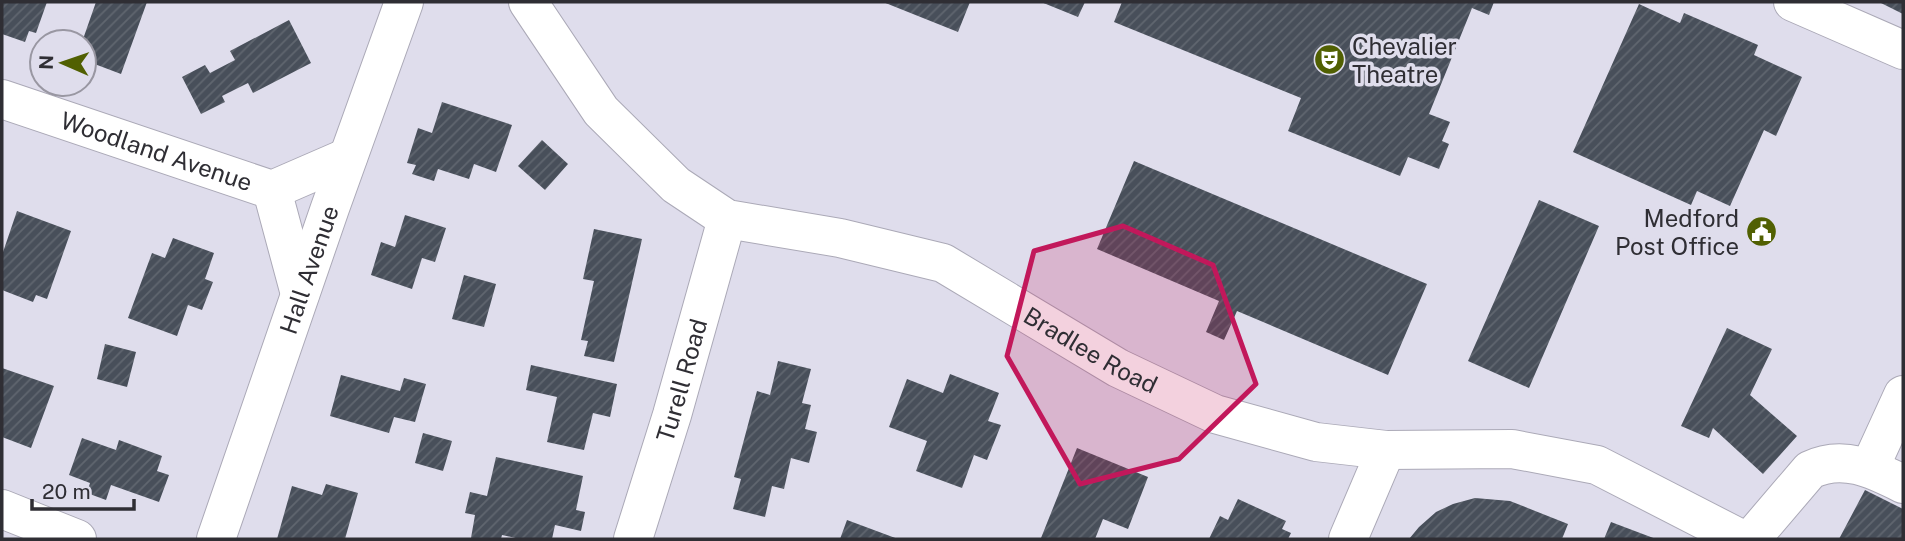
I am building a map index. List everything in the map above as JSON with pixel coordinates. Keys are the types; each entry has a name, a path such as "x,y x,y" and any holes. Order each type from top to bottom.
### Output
{"street":[{"name":"Hall Avenue","path":"216,539 404,2"},
{"name":"Bradlee Road","path":"528,2 601,111 676,185 727,219 840,237 943,263 1118,368 1214,414 1316,442 1386,450 1512,449 1597,465 1741,539"},
{"path":"1794,2 1903,50"},
{"name":"Woodland Avenue","path":"2,99 272,190 348,157"},
{"name":"Woodland Avenue","path":"272,190 300,294"},
{"name":"Turell Road","path":"633,539 672,415 727,219"},
{"path":"1870,467 1903,395"},
{"path":"1348,539 1386,450"},
{"path":"1751,539 1810,470 1823,464 1839,462 1870,467 1903,484"},
{"path":"2,509 77,539"}],"highlighted area":[{"path":"1123,226 1213,265 1256,384 1179,459 1080,484 1007,356 1034,251"}],"building":[{"path":"2,2 47,2 38,28 28,28 25,42 2,34"},
{"path":"96,2 147,2 121,74 98,65 98,28 87,28"},
{"path":"883,2 970,2 958,32"},
{"path":"1041,2 1085,2 1078,17"},
{"name":"Chevalier Theatre","path":"1122,2 1494,2 1489,15 1472,8 1429,114 1450,122 1442,141 1449,144 1439,169 1408,157 1400,176 1288,131 1301,98 1114,22"},
{"path":"1879,2 1903,2 1903,14"},
{"path":"1639,4 1680,23 1684,13 1758,45 1754,55 1802,77 1776,136 1764,130 1730,206 1697,191 1691,205 1573,152"},
{"path":"289,20 311,63 253,93 248,83 222,96 225,102 201,114 182,77 205,65 210,73 235,60 230,51"},
{"path":"442,102 512,125 496,172 474,164 469,179 438,169 434,181 412,174 416,165 407,163 418,128 432,133"},
{"path":"542,140 568,164 545,190 518,166"},
{"path":"1134,161 1427,284 1388,375 1237,311 1224,340 1206,332 1219,301 1097,249"},
{"path":"1539,200 1599,226 1529,388 1468,361"},
{"path":"17,211 71,231 47,299 36,295 33,302 2,290 2,255"},
{"path":"405,215 446,228 435,262 422,258 412,289 371,275 381,242 395,247"},
{"path":"594,229 642,239 614,362 584,356 588,341 581,340 594,281 583,279"},
{"path":"173,238 214,253 205,279 213,282 202,310 188,305 177,336 128,318 152,253 165,258"},
{"path":"464,275 496,284 484,327 452,319"},
{"path":"1727,328 1772,349 1750,395 1797,436 1763,474 1713,428 1709,438 1681,426"},
{"path":"105,344 136,352 127,387 97,379"},
{"path":"778,361 811,369 802,403 811,405 805,429 817,432 809,463 791,458 784,489 772,486 765,517 733,509 741,479 734,477 757,391 770,395"},
{"path":"531,365 617,384 610,417 593,413 584,450 547,442 557,397 526,390"},
{"path":"2,368 54,386 31,448 2,437"},
{"path":"950,374 999,393 988,421 1001,425 987,460 974,455 962,488 916,471 927,441 889,427 907,379 943,393"},
{"path":"341,375 400,391 404,378 426,384 415,422 394,417 389,433 330,416"},
{"path":"423,433 452,441 443,471 415,463"},
{"path":"82,438 116,450 119,440 162,456 157,471 169,475 159,502 111,485 106,500 87,493 90,483 69,475"},
{"path":"1077,448 1148,477 1128,529 1103,519 1095,539 1041,538"},
{"path":"496,457 583,476 576,510 585,512 581,531 555,525 552,539 520,539 502,535 501,539 471,538 475,515 465,513 470,492 487,496"},
{"path":"326,484 358,493 345,539 277,539 292,486 322,495"},
{"path":"1865,490 1903,509 1903,539 1839,539"},
{"path":"1475,498 1510,501 1568,524 1562,539 1409,539 1436,512"},
{"path":"1238,499 1286,521 1282,529 1291,533 1288,539 1209,539 1220,516 1228,520"},
{"path":"847,520 898,539 840,539"},
{"path":"1611,522 1656,539 1604,539"}],"place":[{"name":"Chevalier Theatre","path":"1329,60"},
{"name":"Medford Post Office","path":"1762,232"}]}
